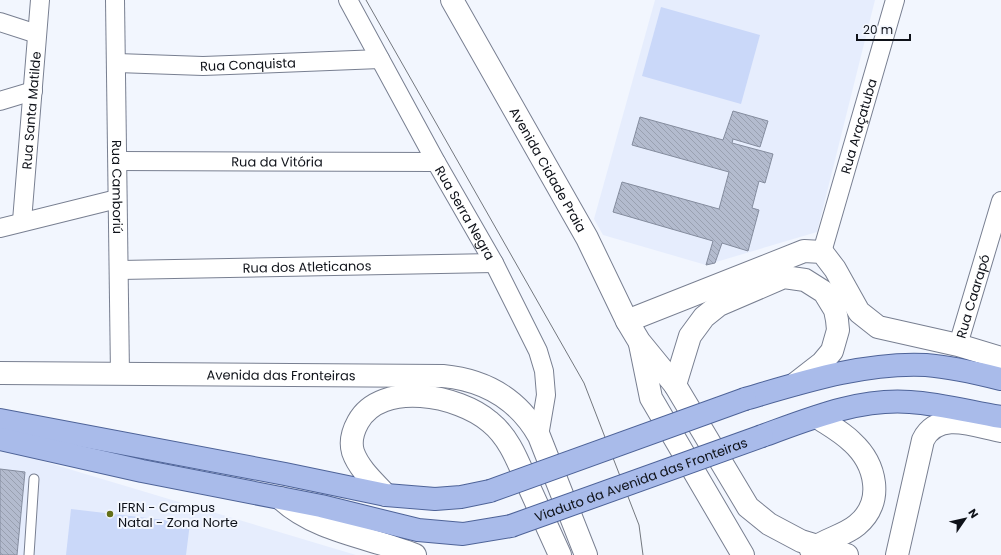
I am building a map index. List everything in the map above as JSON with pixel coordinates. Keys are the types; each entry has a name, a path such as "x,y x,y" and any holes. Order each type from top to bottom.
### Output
{"main road":[{"name":"Avenida Cidade Praia","path":"452,0 587,238 627,321 639,341 675,385 748,507 769,524 810,551 847,555"},
{"path":"627,321 804,250 822,252 835,269 859,312 878,327 958,345 1001,358"},
{"path":"675,385 690,336 704,316 719,305 784,276 805,280 819,288 830,300 837,320 836,341 832,351 822,363 795,384"},
{"name":"Avenida Cidade Praia","path":"639,341 651,398 743,555"},
{"path":"0,420 285,474 386,495 435,499 461,497 490,490 745,399 795,384 880,366 926,365 971,372 1001,379"},
{"name":"Avenida das Fronteiras","path":"0,373 461,378 478,382 505,396 526,414 539,436 586,555"},
{"path":"386,495 360,465 353,451 352,439 355,428 361,416 382,400 402,397 432,397 466,406 491,422 515,454 560,555"},
{"name":"Viaduto da Avenida das Fronteiras","path":"280,498 418,530 464,534 486,532 511,526 817,417 861,405 883,402 910,402 1001,418"},
{"path":"810,551 849,531 865,518 873,503 875,486 869,466 852,442 817,417"},
{"path":"897,555 923,440 930,429 943,422 950,422 1001,430"},
{"path":"0,439 142,471 280,498 291,509 324,526 415,555"}],"street":[{"name":"Rua Santa Matilde","path":"22,221 40,0"},
{"name":"Rua Camboriú","path":"115,0 118,161 117,199 120,270 120,375"},
{"name":"Rua Serra Negra","path":"348,0 436,162 494,263 538,350 544,371 546,395 539,436"},
{"name":"Rua Araçatuba","path":"822,252 895,0"},
{"path":"0,22 37,34"},
{"name":"Rua Conquista","path":"117,64 203,66 380,59"},
{"path":"0,101 33,91"},
{"name":"Rua da Vitória","path":"118,161 436,162"},
{"path":"0,228 22,221 117,199"},
{"name":"Rua Caarapó","path":"958,345 1001,201"},
{"name":"Rua dos Atleticanos","path":"120,270 494,263"}],"lane":[{"path":"30,555 34,479"}],"shaded area":[{"path":"655,0 875,0 817,232 706,265 603,235 594,219"},
{"path":"661,7 760,35 741,104 642,76"},
{"name":"IFRN - Campus Natal - Zona Norte","path":"0,448 82,473 356,555 0,555"},
{"path":"71,509 190,523 186,555 66,555"}],"building":[{"path":"733,111 768,121 760,147 733,139 732,143 773,154 765,183 759,181 752,208 759,210 748,251 722,243 715,263 706,265 713,241 613,212 622,182 719,209 729,172 632,145 640,117 723,140"},
{"path":"0,469 25,472 17,555 0,555"}],"tram line":[{"path":"366,0 584,383 639,525 643,555"}],"place":[{"name":"IFRN - Campus Natal - Zona Norte","path":"110,514"}]}
